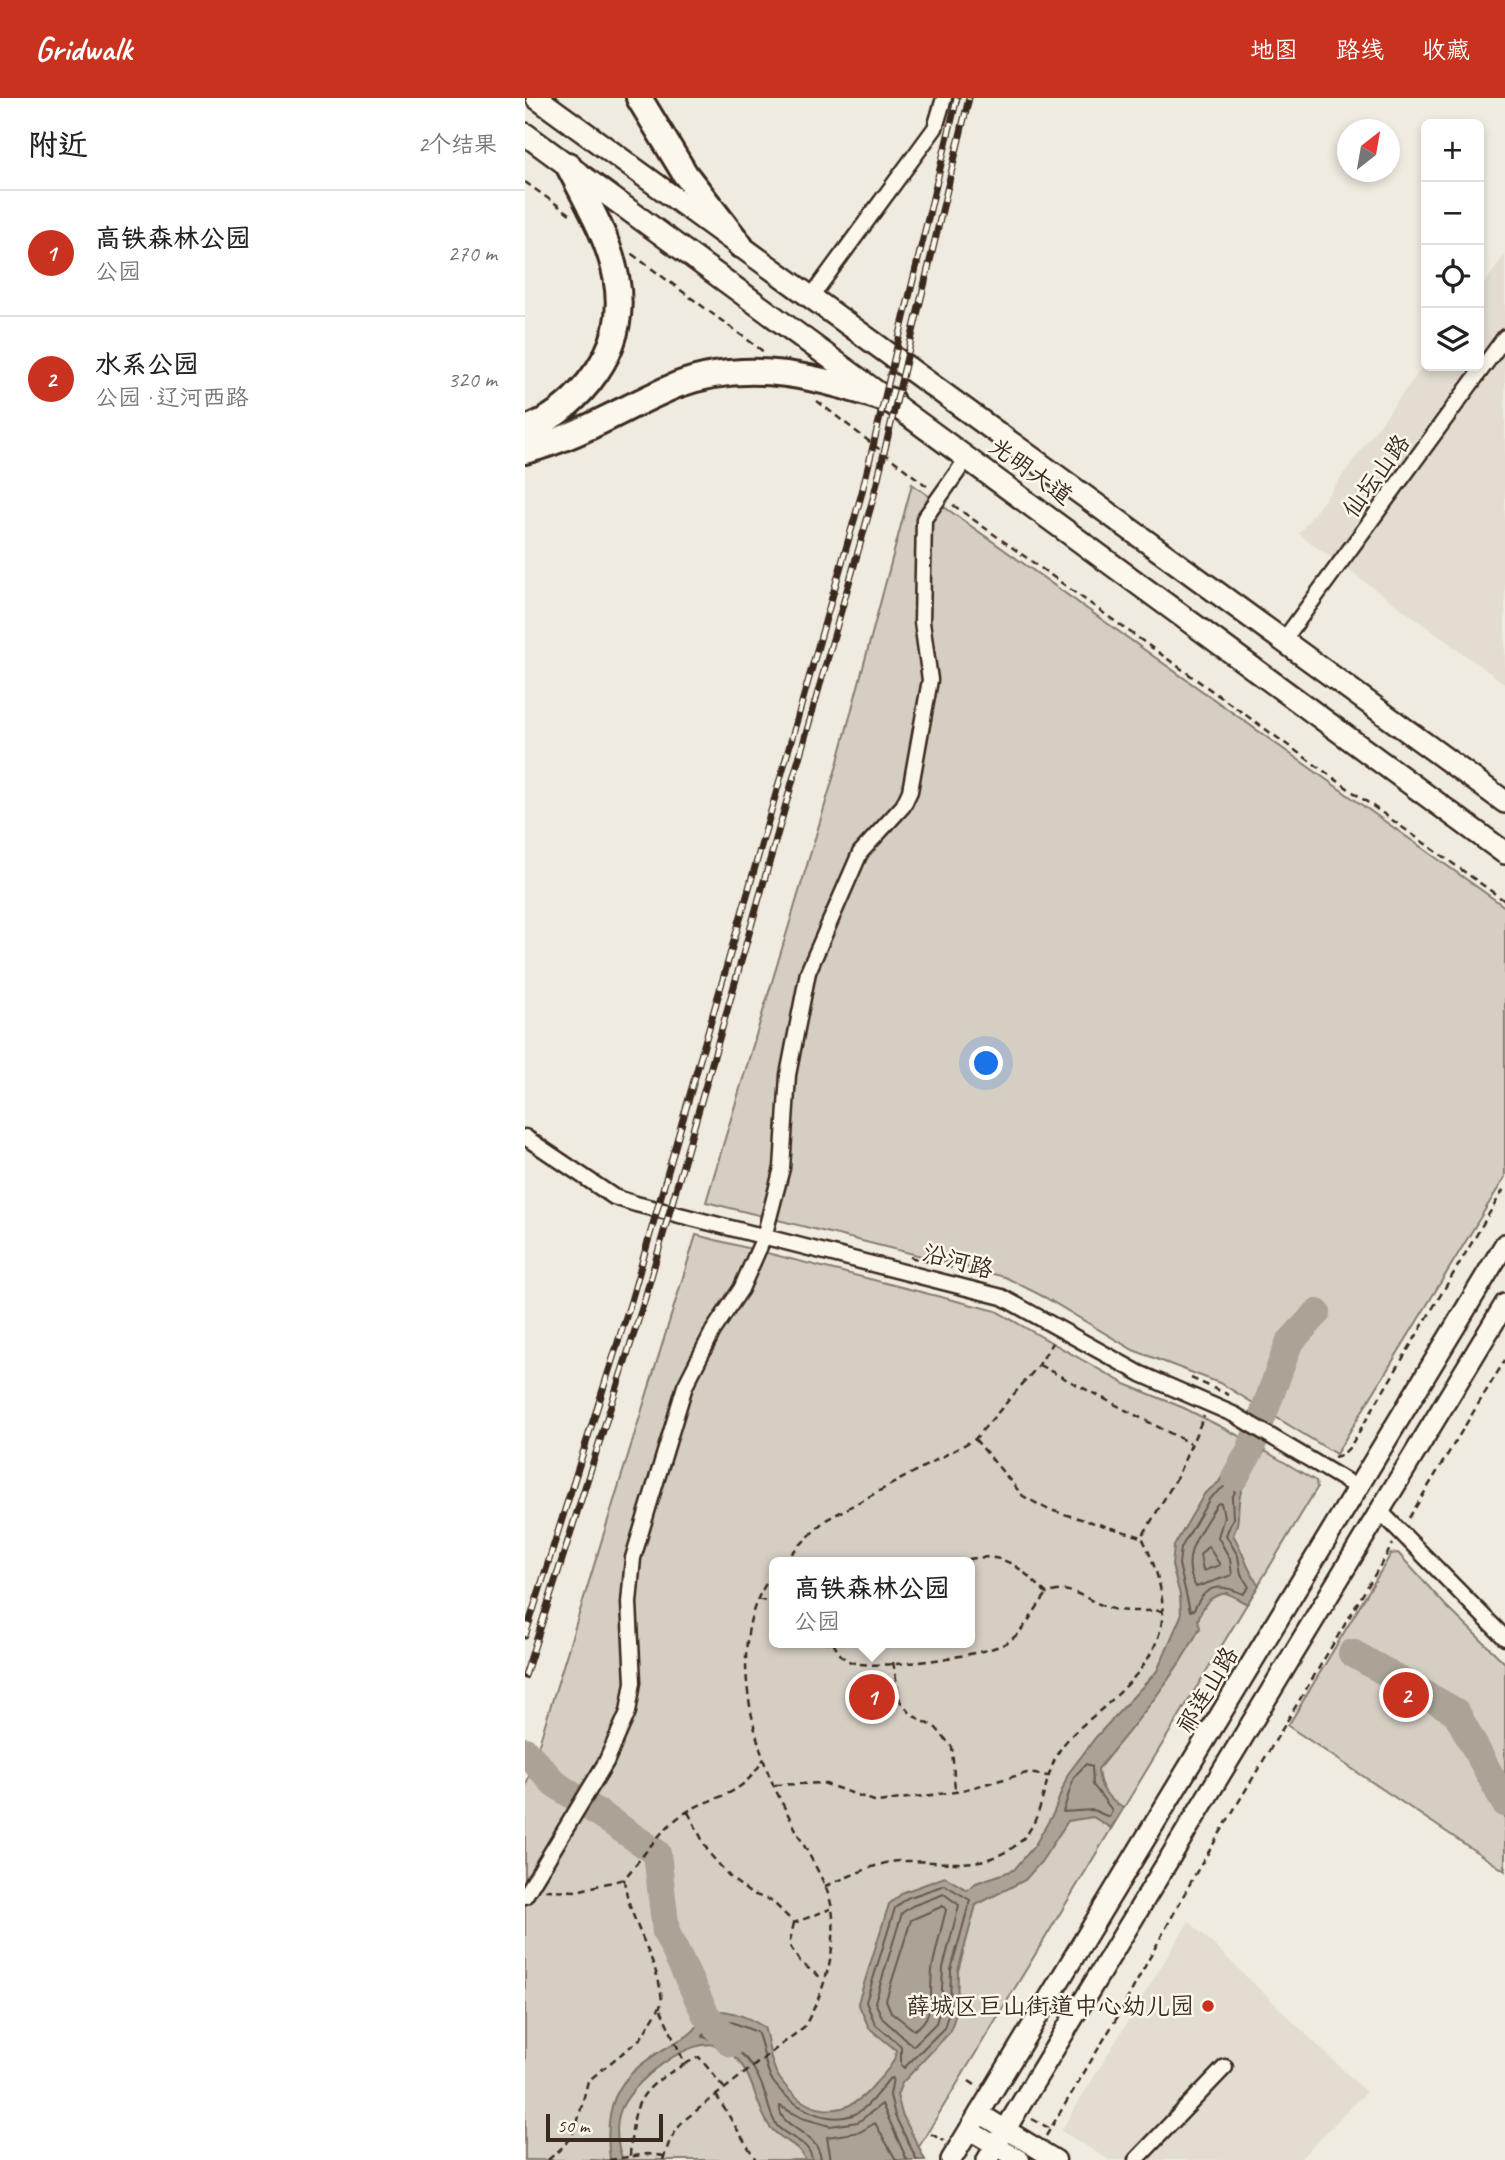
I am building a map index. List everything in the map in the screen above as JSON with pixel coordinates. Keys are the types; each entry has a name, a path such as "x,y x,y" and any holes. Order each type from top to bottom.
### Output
{"highway":[{"path":"639,98 685,174 740,245"},
{"path":"525,429 541,424 578,396 606,361 619,320 619,282 606,237 568,165"},
{"path":"525,451 588,428 678,385 736,371 778,370 819,378 891,401"}],"main road":[{"name":"光明大道","path":"537,98 1505,802"},
{"name":"光明大道","path":"525,134 1505,853"},
{"name":"祁连山路","path":"951,2160 1505,1244"},
{"path":"996,2145 1505,1304"}],"street":[{"path":"811,297 935,128 944,98"},
{"name":"仙坛山路","path":"1283,641 1505,337"},
{"path":"527,1893 592,1786 618,1738 628,1712 633,1682 629,1604 633,1558 685,1386 713,1331 741,1289 764,1237 782,1168 788,1075 808,972 860,853 903,806 910,791 930,680 922,622 924,519 968,457"},
{"name":"沿河路","path":"525,1137 614,1196 1002,1297 1141,1374 1210,1401 1358,1488"},
{"path":"1380,1511 1505,1638"},
{"path":"1136,2160 1225,2067"},
{"path":"974,2122 996,2145 1020,2160"},
{"path":"996,2145 1056,2160"}],"path":[{"path":"525,182 572,216"},
{"path":"606,237 769,356 778,370"},
{"path":"810,395 939,495 1505,901"},
{"path":"1332,1457 1342,1455 1350,1447 1505,1187"},
{"path":"788,1557 824,1521 975,1439 1039,1365 1061,1329"},
{"path":"1051,2129 1118,2016 1193,1878 1505,1360"},
{"path":"1039,1365 1192,1445"},
{"path":"1142,1537 1176,1479 1210,1401"},
{"path":"824,1886 897,1860 941,1865 983,1862 1010,1849 1029,1832 1040,1811 1048,1776 1059,1752 1071,1736 1113,1699 1141,1668 1155,1647 1164,1622 1155,1565 1142,1537 1047,1509 1023,1496 975,1439"},
{"path":"975,1557 1018,1565 1047,1594"},
{"path":"609,2160 630,2156 663,2158 683,2121 804,2027 816,2007 833,1948 832,1908 763,1760 749,1704 745,1651 758,1599 769,1581"},
{"path":"836,1648 839,1654 851,1662 869,1665 980,1654 1006,1643 1025,1628 1047,1594 1056,1590 1078,1593 1110,1609 1164,1611"},
{"path":"758,1599 769,1602"},
{"path":"893,1662 900,1701 912,1715 936,1728 952,1747 955,1793"},
{"path":"527,1893 577,1891 624,1879 678,1818 731,1795 755,1774 763,1760"},
{"path":"775,1785 823,1783 877,1802 955,1793 1027,1773 1048,1776"},
{"path":"688,1812 709,1853 731,1878 750,1893 772,1901 794,1923"},
{"path":"548,2160 564,2146 576,2128 588,2081 641,2038 660,2010 662,1993 627,1902 624,1879"},
{"path":"794,1923 832,1908"},
{"path":"794,1923 789,1945 801,1963 823,1979"},
{"path":"660,2010 685,2064"},
{"path":"630,2156 632,2134 642,2094 661,2078 699,2057 725,2088"},
{"path":"716,2095 756,2160"}],"shaded area":[{"path":"1505,255 1505,684 1299,534 1421,369 1421,371 1484,371 1484,284"},
{"path":"912,484 1505,907 1505,1177 1336,1454 1222,1384 1133,1350 1005,1277 706,1202 837,765"},
{"path":"696,1235 996,1311 1125,1384 1184,1408 1243,1438 1316,1481 1317,1488 911,2160 525,2160 525,1789"},
{"path":"1398,1553 1446,1606 1505,1663 1505,1871 1288,1726 1391,1554"},
{"name":"薛城区巨山街道中心幼儿园","path":"1189,1921 1366,2092 1299,2160 1109,2160 1061,2131"}],"water":[{"path":"1243,1438 1265,1451 1242,1488 1233,1535 1259,1585 1247,1604 1227,1593 1208,1601 1198,1620 1200,1628 1178,1665 1153,1701 1098,1769 1105,1792 1123,1808 1111,1828 1093,1817 1068,1821 1041,1862 1025,1880 976,1905 958,1971 957,2010 950,2032 902,2083 897,2095 902,2114 925,2160 805,2160 798,2149 768,2124 740,2062 722,2047 709,2044 695,2047 663,2063 636,2088 618,2118 617,2136 623,2160 610,2160 610,2114 623,2083 649,2059 690,2034 711,2013 735,2013 764,2027 776,2073 790,2091 814,2107 838,2109 851,2104 863,2097 885,2073 894,2060 896,2050 869,2028 858,2003 889,1904 904,1892 945,1877 967,1890 976,1883 1014,1870 1035,1845 1054,1812 1068,1774 1096,1737 1157,1671 1181,1616 1180,1595 1172,1565 1174,1546 1205,1493 1219,1482"}],"waterway":[{"path":"1235,1477 1250,1451 1289,1343 1317,1313"},
{"path":"1352,1653 1456,1712 1505,1803"},
{"path":"525,1751 554,1783 657,1853 666,1932 706,2015 731,2043"}],"railway":[{"path":"525,1636 631,1301 861,496 957,98"},
{"path":"525,1676 643,1305 873,499 969,98"}],"place":[{"name":"水系公园","path":"1406,1695"},
{"name":"高铁森林公园","path":"872,1697"},
{"name":"薛城区巨山街道中心幼儿园","path":"1208,2006"}]}
